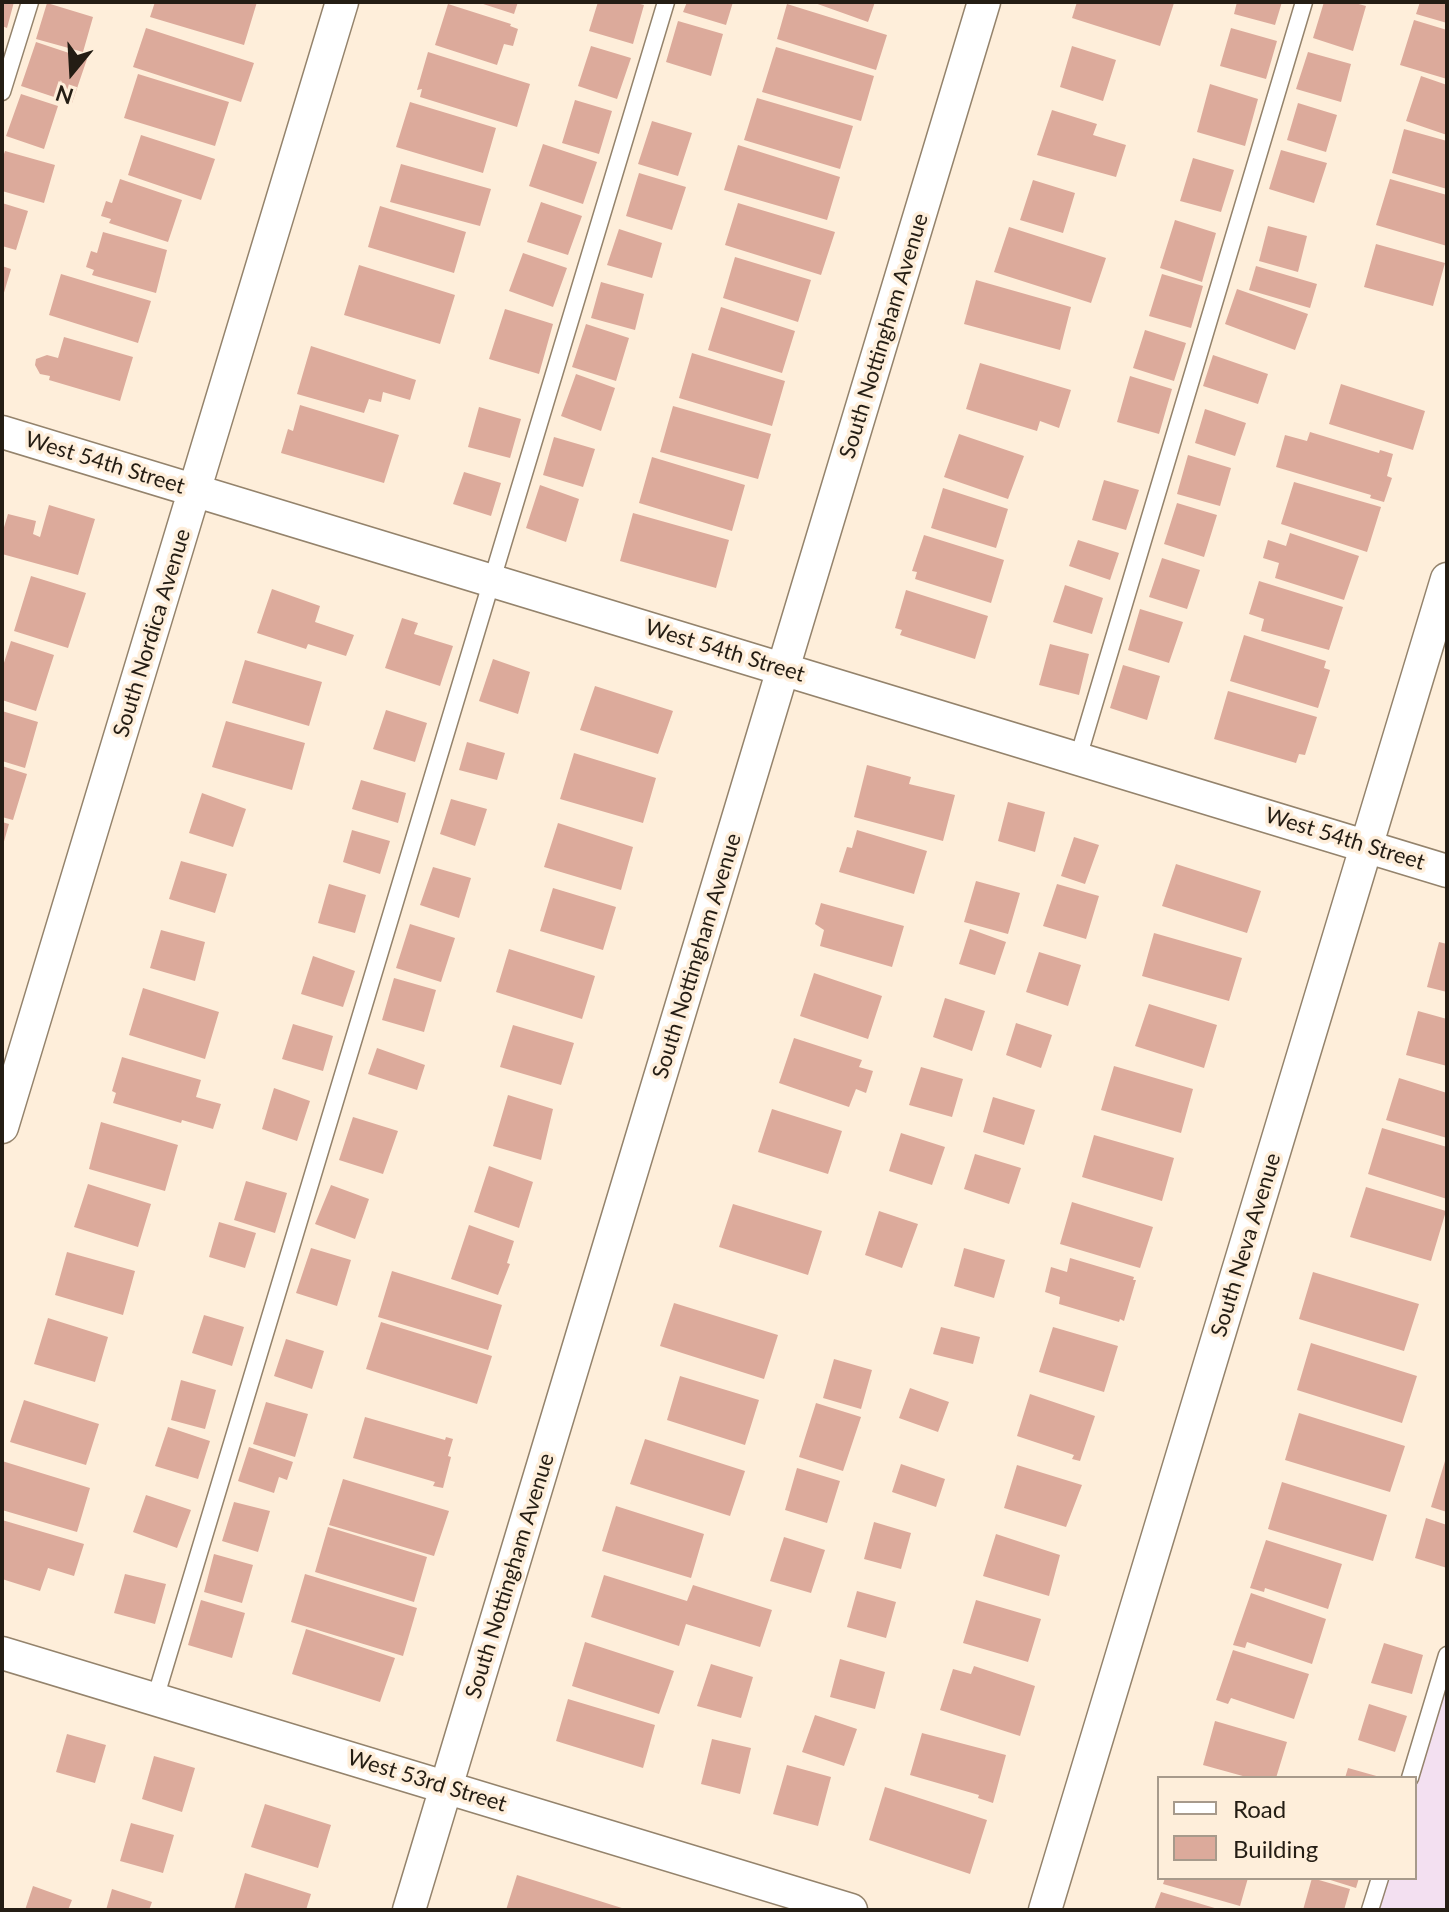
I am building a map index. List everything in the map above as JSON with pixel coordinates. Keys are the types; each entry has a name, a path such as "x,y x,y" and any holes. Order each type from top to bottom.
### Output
{"street":[{"name":"South Nordica Avenue","path":"2,1127 342,2"},
{"name":"South Nottingham Avenue","path":"409,1910 984,2"},
{"name":"West 54th Street","path":"2,432 1447,871"},
{"name":"South Neva Avenue","path":"1045,1910 1447,579"},
{"name":"West 53rd Street","path":"2,1653 851,1910"}],"lane":[{"path":"2,92 30,2"},
{"path":"155,1699 666,2"},
{"path":"1078,758 1304,2"},
{"path":"1411,1776 1447,1655"},
{"path":"1370,1910 1379,1880"}],"shaded area":[{"path":"1447,1666 1447,1910 1375,1910 1383,1880 1417,1880 1416,1776"}],"building":[{"path":"2,2 14,2 7,28 2,26"},
{"path":"155,2 257,2 244,45 150,17"},
{"path":"477,2 518,2 514,14"},
{"path":"598,2 644,5 633,44 589,31"},
{"path":"687,2 733,2 726,25 683,12"},
{"path":"812,2 875,2 868,22"},
{"path":"1077,2 1174,3 1160,46 1072,18"},
{"path":"1237,2 1282,2 1275,25 1234,14"},
{"path":"1324,2 1351,2 1366,6 1353,51 1313,38"},
{"path":"1420,2 1447,2 1447,23 1416,14"},
{"path":"47,3 93,17 83,52 36,39"},
{"path":"448,4 518,29 513,46 504,44 497,65 435,45"},
{"path":"787,4 887,35 876,70 777,39"},
{"path":"1414,20 1447,30 1447,79 1400,65"},
{"path":"678,21 723,34 711,76 666,62"},
{"path":"146,28 254,63 241,102 133,67"},
{"path":"1231,28 1277,41 1266,79 1220,66"},
{"path":"36,42 87,59 72,103 21,86"},
{"path":"591,46 631,58 617,99 578,86"},
{"path":"1072,46 1116,60 1103,101 1060,87"},
{"path":"776,47 874,76 861,121 762,92"},
{"path":"428,52 530,84 517,127 420,97 422,89 417,90"},
{"path":"1308,52 1351,64 1341,102 1296,89"},
{"path":"138,74 229,102 215,146 124,118"},
{"path":"1421,76 1447,85 1447,135 1406,121"},
{"path":"1210,84 1258,99 1245,146 1197,132"},
{"path":"21,94 58,106 44,149 6,136"},
{"path":"757,98 853,126 840,169 744,140"},
{"path":"575,100 612,111 599,154 562,143"},
{"path":"410,102 496,128 483,173 396,147"},
{"path":"1298,103 1337,115 1326,152 1287,140"},
{"path":"1052,110 1097,124 1093,135 1126,145 1116,177 1037,155"},
{"path":"652,121 692,133 678,176 638,164"},
{"path":"1404,129 1447,141 1447,189 1392,173"},
{"path":"141,135 215,159 201,200 128,175"},
{"path":"543,144 597,162 583,204 529,186"},
{"path":"738,145 840,177 827,220 724,190"},
{"path":"1281,150 1327,163 1314,203 1269,189"},
{"path":"5,151 55,165 44,203 2,191"},
{"path":"1193,158 1234,170 1221,212 1180,201"},
{"path":"401,164 491,189 480,226 390,202"},
{"path":"639,173 686,187 672,230 626,216"},
{"path":"120,179 182,200 168,242 109,223 111,219 101,216 106,201 112,203"},
{"path":"1390,179 1447,195 1447,246 1376,225"},
{"path":"1033,180 1075,193 1063,233 1020,220"},
{"path":"541,202 582,216 568,255 527,242"},
{"path":"2,203 28,211 16,250 2,246"},
{"path":"738,203 835,232 821,275 725,245"},
{"path":"380,206 466,232 454,273 368,247"},
{"path":"1175,220 1216,233 1202,282 1160,268"},
{"path":"1268,226 1307,236 1298,272 1259,261"},
{"path":"1009,227 1106,258 1091,303 994,272"},
{"path":"619,229 662,243 652,278 607,265"},
{"path":"103,232 167,250 156,293 92,275 94,270 86,267 91,251 97,253"},
{"path":"1376,244 1445,263 1433,306 1364,287"},
{"path":"523,253 567,268 553,307 509,291"},
{"path":"735,257 811,280 798,322 723,298"},
{"path":"359,265 455,295 440,344 344,315"},
{"path":"2,266 11,269 3,296 2,296"},
{"path":"1256,266 1317,284 1310,308 1249,290"},
{"path":"61,274 151,301 138,343 49,315"},
{"path":"1162,274 1203,286 1191,328 1149,316"},
{"path":"976,280 1071,307 1060,350 964,324"},
{"path":"601,282 644,294 635,330 591,318"},
{"path":"1237,289 1308,314 1295,350 1225,324"},
{"path":"721,307 795,331 782,373 708,350"},
{"path":"505,309 553,324 539,374 489,359"},
{"path":"586,324 629,338 616,381 572,367"},
{"path":"1145,330 1186,343 1174,381 1133,368"},
{"path":"64,337 133,357 120,401 49,380 50,376 40,374 35,365 36,359 47,355 58,358"},
{"path":"311,346 416,380 410,400 383,392 381,402 369,399 364,413 297,394"},
{"path":"692,353 785,381 772,426 679,398"},
{"path":"1213,355 1268,374 1258,404 1203,386"},
{"path":"980,363 1071,390 1059,428 1040,421 1037,431 966,409"},
{"path":"576,374 615,388 601,431 561,416"},
{"path":"1130,376 1172,389 1159,434 1117,422"},
{"path":"1341,384 1425,411 1413,450 1329,424"},
{"path":"300,405 399,435 384,483 281,453 288,429 293,431"},
{"path":"673,406 771,434 758,479 660,452"},
{"path":"479,407 521,419 510,458 468,447"},
{"path":"1205,409 1246,423 1235,456 1195,443"},
{"path":"1310,432 1379,453 1380,450 1393,454 1387,476 1392,478 1384,502 1370,498 1371,495 1276,467 1285,435 1307,441"},
{"path":"959,434 1024,456 1008,499 944,477"},
{"path":"554,437 595,449 583,487 543,475"},
{"path":"1188,455 1231,468 1220,506 1177,494"},
{"path":"652,457 745,485 732,531 639,503"},
{"path":"464,472 501,483 491,516 453,504"},
{"path":"1104,480 1139,490 1126,530 1092,520"},
{"path":"1294,482 1381,507 1367,552 1281,524"},
{"path":"540,485 579,499 566,542 526,528"},
{"path":"943,488 1008,509 996,548 931,528"},
{"path":"1177,503 1217,515 1204,557 1164,544"},
{"path":"49,505 95,519 78,575 2,554 2,534 8,514 36,521 33,534 40,537"},
{"path":"633,513 729,540 716,588 620,561"},
{"path":"1290,533 1359,556 1344,600 1275,578 1279,563 1263,558 1268,540 1286,546"},
{"path":"924,535 1004,560 991,603 915,579 917,572 912,571"},
{"path":"1078,540 1119,553 1110,580 1069,566"},
{"path":"1162,558 1200,570 1187,609 1149,597"},
{"path":"31,576 86,593 68,648 14,631"},
{"path":"1259,581 1343,607 1329,650 1261,631 1264,619 1249,614"},
{"path":"1065,585 1103,598 1092,634 1053,622"},
{"path":"272,589 320,606 315,622 354,635 346,656 308,644 306,649 257,633"},
{"path":"906,590 988,616 975,659 900,635 902,630 895,628"},
{"path":"1140,609 1183,622 1169,663 1128,650"},
{"path":"402,618 418,623 414,634 453,646 440,686 385,668"},
{"path":"1244,635 1326,661 1324,668 1330,670 1318,708 1230,681"},
{"path":"11,641 54,655 36,711 2,700 2,669"},
{"path":"1050,644 1089,654 1079,695 1039,685"},
{"path":"493,659 530,672 518,714 479,701"},
{"path":"245,660 322,682 309,726 232,703"},
{"path":"1123,665 1160,676 1147,720 1110,708"},
{"path":"595,686 673,711 658,754 580,730"},
{"path":"1228,691 1317,717 1305,755 1299,754 1296,763 1214,739"},
{"path":"386,710 427,723 415,762 373,749"},
{"path":"2,711 38,722 25,768 2,761"},
{"path":"226,721 305,743 292,790 212,767"},
{"path":"467,742 505,753 497,780 459,770"},
{"path":"574,753 656,778 643,823 560,799"},
{"path":"867,765 911,777 909,784 955,795 943,841 854,817"},
{"path":"2,766 27,774 13,820 2,817"},
{"path":"361,780 406,793 398,823 352,809"},
{"path":"202,793 246,809 233,847 189,833"},
{"path":"451,799 487,809 475,846 440,834"},
{"path":"1008,802 1045,812 1035,852 998,841"},
{"path":"2,822 9,824 3,845 2,845"},
{"path":"558,823 633,847 621,890 544,867"},
{"path":"352,830 390,841 380,874 343,862"},
{"path":"857,830 927,851 914,894 839,872 847,847 852,848"},
{"path":"1074,837 1099,845 1085,884 1061,876"},
{"path":"181,861 227,874 215,913 169,899"},
{"path":"1176,864 1261,891 1247,933 1162,906"},
{"path":"433,867 471,878 459,918 420,905"},
{"path":"976,881 1020,893 1008,934 964,922"},
{"path":"329,884 366,895 355,933 318,923"},
{"path":"1057,884 1099,896 1086,939 1043,926"},
{"path":"553,888 616,907 603,950 540,931"},
{"path":"821,903 904,926 892,967 820,946 824,930 815,924"},
{"path":"410,924 455,938 441,982 396,968"},
{"path":"970,929 1006,942 995,975 959,964"},
{"path":"161,930 205,942 195,981 150,968"},
{"path":"1154,933 1242,958 1229,1001 1142,976"},
{"path":"1439,942 1447,944 1447,992 1427,987"},
{"path":"509,949 595,976 582,1019 496,992"},
{"path":"1039,952 1081,965 1068,1006 1026,992"},
{"path":"313,956 355,971 343,1007 301,994"},
{"path":"814,973 882,996 868,1039 800,1016"},
{"path":"394,978 436,990 424,1032 382,1020"},
{"path":"143,988 219,1012 205,1059 129,1035"},
{"path":"945,998 985,1011 972,1051 933,1037"},
{"path":"1149,1004 1217,1025 1204,1068 1135,1046"},
{"path":"1418,1011 1447,1019 1447,1066 1406,1055"},
{"path":"1016,1023 1052,1035 1041,1068 1006,1055"},
{"path":"293,1024 333,1036 323,1071 282,1059"},
{"path":"513,1025 574,1043 561,1085 500,1067"},
{"path":"794,1038 862,1060 859,1067 873,1071 866,1093 856,1089 849,1107 779,1083"},
{"path":"377,1048 425,1065 417,1090 368,1074"},
{"path":"122,1057 201,1080 196,1097 221,1104 213,1129 113,1103 116,1093 112,1091"},
{"path":"1114,1066 1193,1089 1181,1133 1101,1110"},
{"path":"921,1067 963,1079 952,1117 909,1105"},
{"path":"1399,1078 1447,1093 1447,1138 1386,1120"},
{"path":"274,1088 310,1101 297,1141 262,1129"},
{"path":"508,1095 553,1109 541,1160 493,1146"},
{"path":"993,1097 1035,1110 1024,1145 983,1132"},
{"path":"772,1109 842,1131 828,1174 758,1152"},
{"path":"353,1117 398,1131 383,1174 339,1160"},
{"path":"101,1122 178,1145 165,1191 89,1169"},
{"path":"1382,1128 1447,1147 1447,1199 1368,1174"},
{"path":"901,1133 945,1147 932,1185 889,1171"},
{"path":"1094,1135 1174,1158 1162,1201 1082,1177"},
{"path":"975,1154 1021,1168 1009,1204 964,1189"},
{"path":"489,1166 533,1182 519,1228 474,1212"},
{"path":"246,1181 287,1193 275,1233 234,1220"},
{"path":"88,1184 151,1204 138,1247 74,1227"},
{"path":"331,1185 369,1199 355,1239 315,1224"},
{"path":"1366,1187 1446,1211 1431,1261 1350,1237"},
{"path":"1072,1202 1153,1227 1140,1268 1060,1244"},
{"path":"733,1204 822,1231 808,1275 719,1247"},
{"path":"879,1211 918,1224 902,1268 865,1255"},
{"path":"219,1222 256,1233 245,1268 209,1257"},
{"path":"469,1225 514,1241 507,1263 510,1264 498,1295 451,1279"},
{"path":"311,1248 351,1260 337,1306 296,1293"},
{"path":"964,1248 1005,1260 994,1298 954,1286"},
{"path":"67,1252 135,1271 123,1315 55,1295"},
{"path":"1070,1258 1134,1277 1133,1280 1136,1280 1124,1321 1059,1304 1060,1297 1045,1292 1051,1267 1067,1272"},
{"path":"392,1271 502,1305 488,1350 378,1317"},
{"path":"1313,1272 1419,1304 1404,1351 1299,1319"},
{"path":"674,1303 778,1335 764,1379 660,1346"},
{"path":"204,1315 244,1327 232,1366 192,1353"},
{"path":"48,1318 108,1337 95,1382 34,1364"},
{"path":"381,1322 492,1356 477,1404 366,1369"},
{"path":"941,1327 980,1337 973,1364 933,1354"},
{"path":"1053,1327 1118,1346 1104,1392 1039,1372"},
{"path":"286,1339 324,1351 312,1389 274,1376"},
{"path":"1311,1343 1417,1376 1402,1423 1297,1390"},
{"path":"834,1359 872,1370 861,1409 823,1398"},
{"path":"680,1376 759,1400 745,1445 667,1420"},
{"path":"181,1380 216,1390 205,1429 171,1420"},
{"path":"910,1388 949,1402 938,1432 899,1418"},
{"path":"1030,1394 1095,1416 1080,1461 1072,1459 1074,1455 1017,1436"},
{"path":"24,1400 99,1424 86,1465 10,1442"},
{"path":"266,1402 308,1414 295,1457 253,1444"},
{"path":"816,1403 861,1417 843,1471 799,1457"},
{"path":"1299,1413 1405,1446 1390,1492 1285,1460"},
{"path":"365,1417 445,1440 446,1437 453,1439 443,1488 433,1486 435,1482 353,1458"},
{"path":"168,1427 210,1441 198,1479 155,1466"},
{"path":"645,1439 745,1471 730,1516 630,1484"},
{"path":"249,1447 293,1462 287,1480 279,1477 274,1493 238,1481"},
{"path":"2,1461 90,1488 77,1532 2,1510"},
{"path":"1447,1461 1447,1512 1431,1507"},
{"path":"901,1464 945,1479 936,1507 892,1492"},
{"path":"1017,1465 1082,1485 1066,1527 1004,1508"},
{"path":"797,1468 840,1481 827,1523 785,1510"},
{"path":"343,1479 449,1511 434,1556 329,1525"},
{"path":"1282,1482 1387,1515 1373,1561 1268,1529"},
{"path":"146,1495 191,1510 177,1548 133,1532"},
{"path":"234,1502 270,1511 258,1552 222,1541"},
{"path":"616,1506 704,1534 691,1578 602,1551"},
{"path":"1426,1518 1447,1525 1447,1568 1415,1558"},
{"path":"2,1520 84,1544 74,1576 48,1568 40,1591 2,1579"},
{"path":"874,1522 911,1533 901,1569 864,1559"},
{"path":"328,1527 427,1557 414,1602 315,1572"},
{"path":"996,1534 1060,1555 1049,1596 983,1576"},
{"path":"784,1537 825,1550 811,1593 770,1581"},
{"path":"1266,1540 1342,1564 1328,1609 1265,1588 1264,1592 1250,1588"},
{"path":"214,1554 253,1565 242,1603 204,1592"},
{"path":"125,1574 166,1584 155,1624 114,1613"},
{"path":"305,1574 417,1608 403,1656 291,1622"},
{"path":"604,1575 687,1601 693,1585 772,1610 760,1647 686,1624 679,1646 591,1617"},
{"path":"857,1591 896,1602 886,1638 847,1627"},
{"path":"1251,1593 1326,1619 1312,1664 1247,1642 1245,1648 1233,1645"},
{"path":"201,1600 245,1613 232,1658 188,1645"},
{"path":"976,1600 1041,1619 1028,1662 963,1643"},
{"path":"306,1629 395,1658 380,1702 292,1674"},
{"path":"585,1642 674,1671 659,1714 572,1686"},
{"path":"1384,1643 1423,1655 1412,1694 1371,1683"},
{"path":"1233,1650 1309,1674 1294,1719 1231,1698 1228,1704 1216,1700"},
{"path":"840,1659 885,1672 875,1709 830,1697"},
{"path":"711,1664 753,1677 741,1718 697,1706"},
{"path":"974,1666 1035,1686 1020,1736 940,1710 953,1669 971,1674"},
{"path":"568,1699 655,1725 643,1768 556,1741"},
{"path":"1369,1704 1407,1716 1395,1752 1358,1740"},
{"path":"815,1715 857,1729 844,1766 802,1752"},
{"path":"1215,1721 1287,1742 1277,1776 1243,1776 1203,1765"},
{"path":"922,1733 1006,1755 993,1803 978,1798 979,1795 910,1775"},
{"path":"67,1734 106,1745 95,1783 56,1772"},
{"path":"712,1739 751,1748 740,1794 701,1784"},
{"path":"154,1756 195,1768 182,1812 142,1799"},
{"path":"787,1765 831,1777 818,1826 773,1814"},
{"path":"1348,1768 1376,1776 1346,1776"},
{"path":"885,1787 987,1820 970,1874 869,1840"},
{"path":"265,1804 331,1825 318,1868 251,1847"},
{"path":"131,1823 174,1835 163,1873 120,1861"},
{"path":"245,1873 311,1894 306,1910 234,1910"},
{"path":"517,1875 625,1909 506,1910"},
{"path":"1164,1880 1247,1880 1240,1906 1163,1884"},
{"path":"1311,1880 1350,1889 1344,1910 1303,1910"},
{"path":"1330,1880 1358,1880 1356,1888"},
{"path":"33,1886 72,1900 68,1910 25,1910"},
{"path":"112,1889 152,1902 149,1910 106,1910"},
{"path":"1161,1892 1218,1909 1218,1910 1154,1910"}]}
